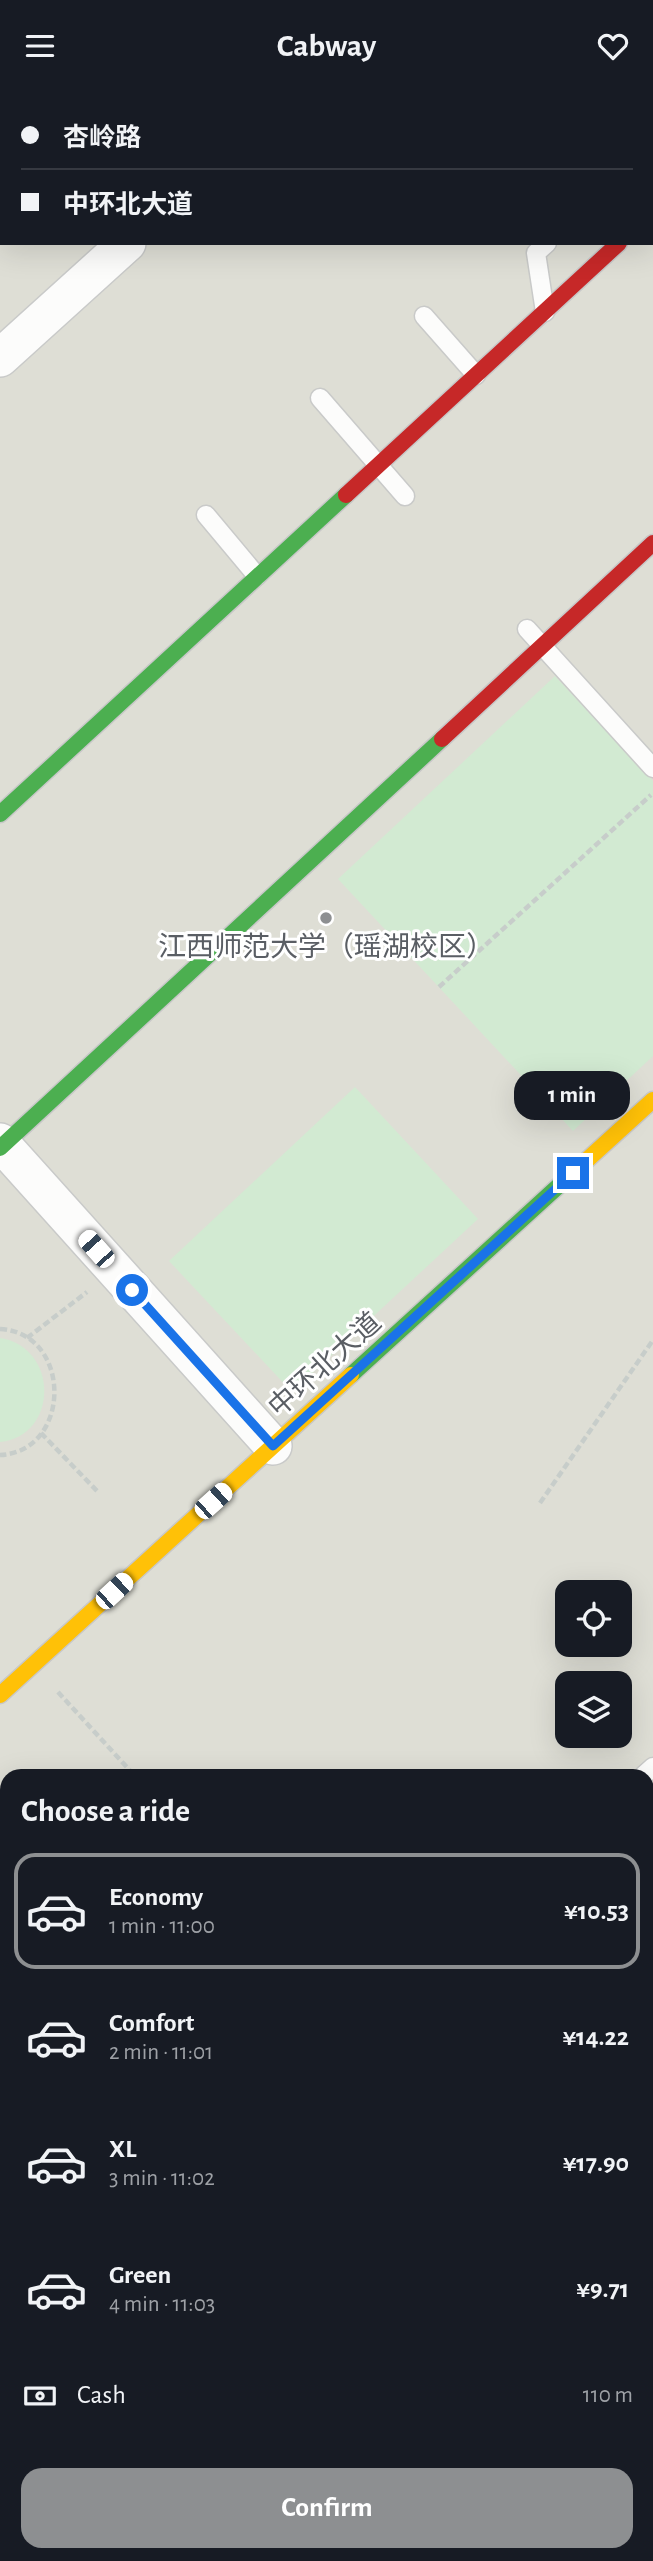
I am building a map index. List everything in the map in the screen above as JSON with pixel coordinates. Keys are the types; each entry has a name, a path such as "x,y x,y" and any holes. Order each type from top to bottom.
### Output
{"street":[{"path":"0,358 125,245"},
{"path":"0,814 617,245"},
{"path":"273,1446 1,1145 653,543"},
{"name":"中环北大道","path":"0,1695 653,1100"}],"lane":[{"path":"545,245 536,253 545,312"},
{"path":"424,316 476,375"},
{"path":"320,398 405,496"},
{"path":"206,515 257,576"},
{"path":"527,629 653,768"}],"path":[{"path":"439,987 653,794"},
{"path":"27,1338 115,1270"},
{"path":"0,1329 27,1338 43,1353 53,1372 56,1393 52,1415 41,1433 25,1447 0,1455"},
{"path":"540,1503 653,1340"},
{"path":"41,1433 98,1492"},
{"path":"33,1665 129,1769"}],"shaded area":[{"name":"江西师范大学（瑶湖校区）","path":"0,245 653,245 653,1769 0,1769"}],"green space":[{"path":"555,676 653,781 653,1056 573,1131 338,879"},
{"path":"355,1087 478,1219 292,1392 169,1261"},
{"path":"0,1338 19,1345 33,1357 41,1373 44,1391 41,1409 33,1424 19,1436 0,1442"}],"traffic: fast":[{"path":"0,814 346,495"},
{"path":"0,1148 442,739"},
{"path":"351,1375 576,1170"}],"traffic: slow":[{"path":"576,1170 653,1100"},
{"path":"0,1695 351,1375"}],"traffic: jam":[{"path":"346,495 617,245"},
{"path":"442,739 653,543"}],"place":[{"name":"江西师范大学（瑶湖校区）","path":"326,918"}],"route":[{"path":"132,1290 273,1446 573,1173"}]}
